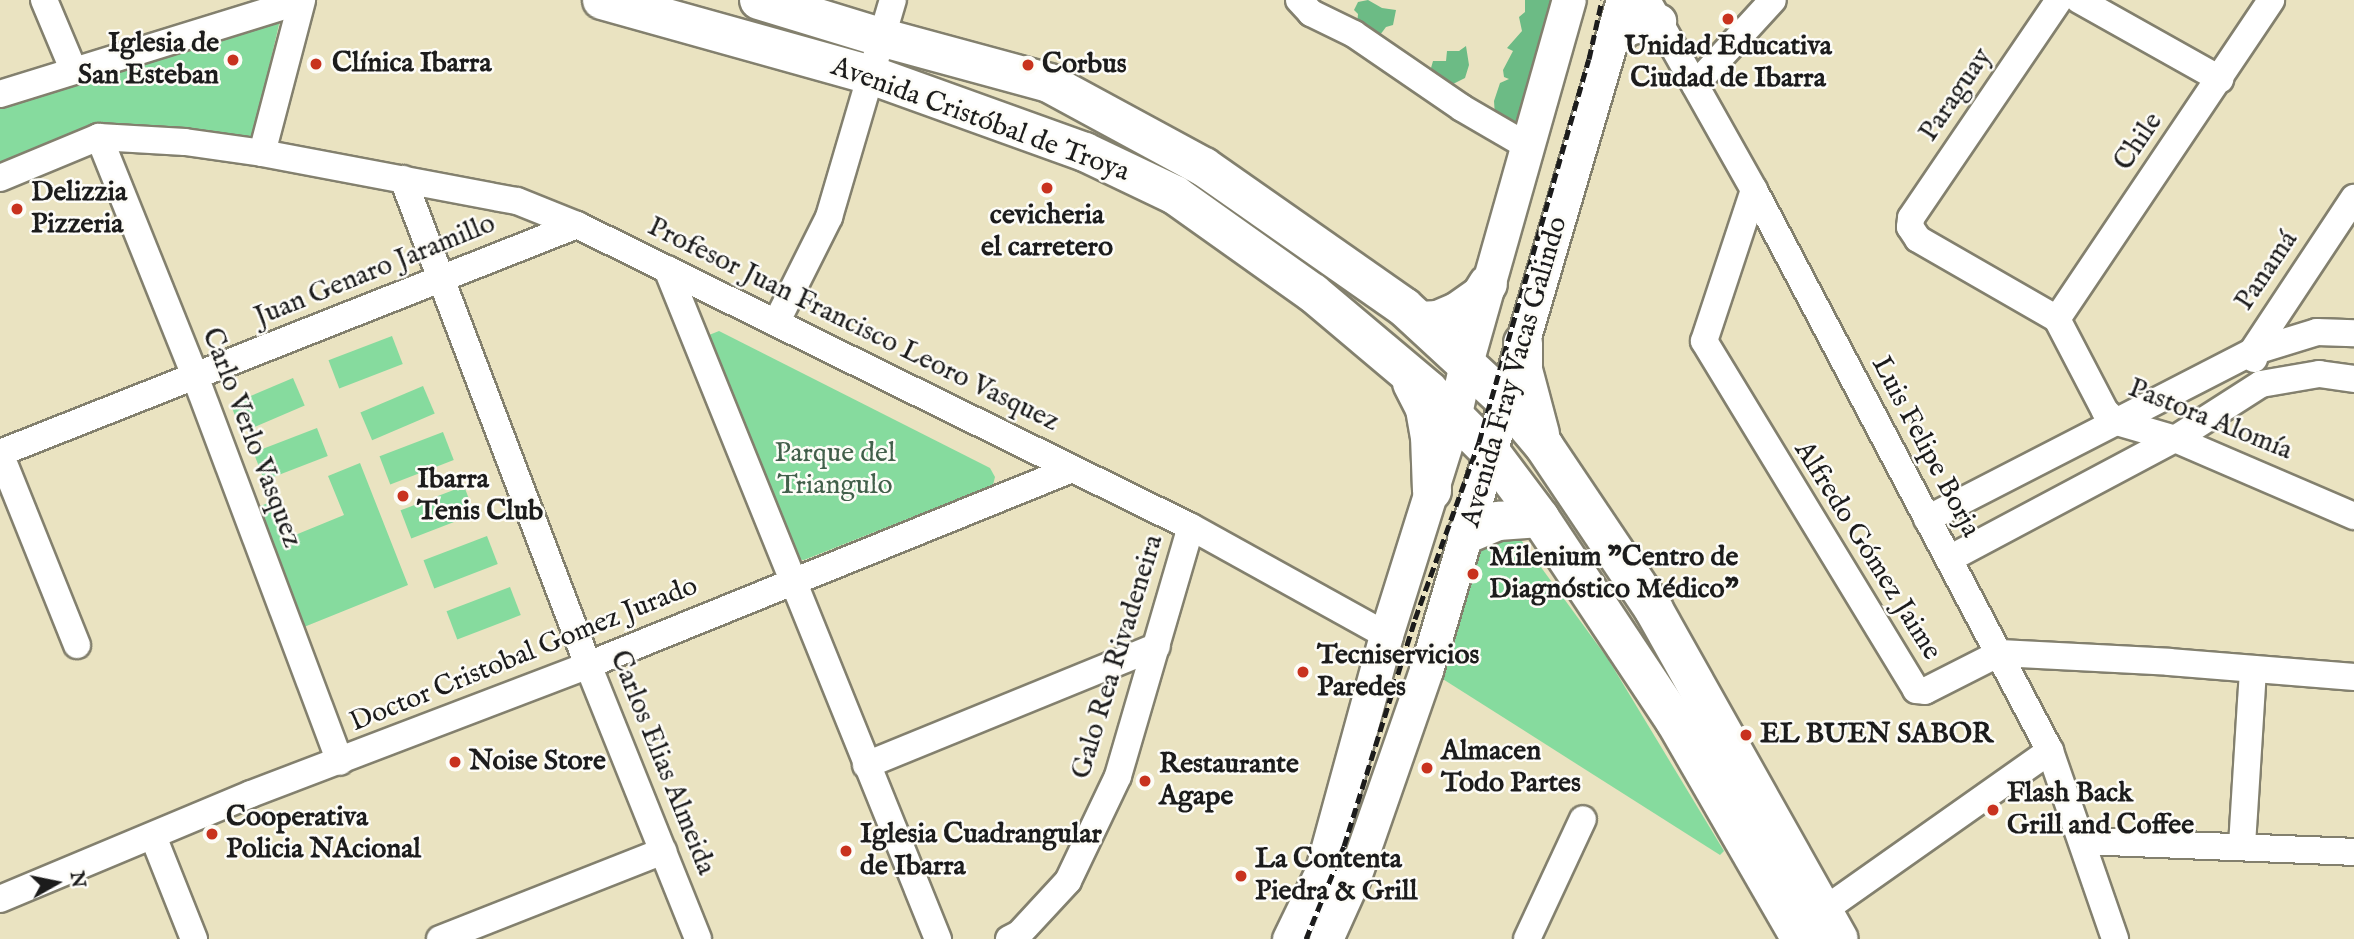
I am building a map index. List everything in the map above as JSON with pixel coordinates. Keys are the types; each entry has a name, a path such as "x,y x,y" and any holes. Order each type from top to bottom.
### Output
{"highway":[{"name":"Avenida Cristóbal de Troya","path":"602,0 872,75 1085,152 1175,195 1313,293 1406,372 1492,454 1540,518 1675,721 1808,932"},
{"name":"Avenida Cristóbal de Troya","path":"759,0 880,37 1049,83 1204,167 1420,321 1506,401 1544,446 1654,610 1808,932"},
{"path":"1420,321 1438,320 1457,312 1481,295 1488,284"},
{"path":"1523,343 1523,370 1544,446"},
{"path":"1406,372 1425,409 1430,436 1432,491"},
{"path":"1467,534 1498,521 1540,518"}],"main road":[{"name":"Avenida Fray Vacas Galindo","path":"1289,939 1321,873 1386,635 1454,418 1466,363 1569,0"},
{"name":"Avenida Fray Vacas Galindo","path":"1326,939 1354,877 1422,683 1492,454 1623,0"},
{"path":"1612,41 1653,11"}],"street":[{"path":"44,0 73,69"},
{"path":"0,94 73,69 301,0"},
{"path":"262,153 301,0"},
{"path":"776,323 828,217 892,0"},
{"path":"1300,0 1311,13 1354,34 1462,107 1529,146"},
{"path":"1695,85 1773,0"},
{"name":"Paraguay","path":"2057,319 1918,239 1910,227 1911,218 2059,0"},
{"path":"2079,0 2220,79"},
{"name":"Chile","path":"2057,319 2271,0"},
{"name":"Luis Felipe Borja","path":"1653,11 1754,190 2050,751 2115,939"},
{"path":"0,178 99,137"},
{"name":"Profesor Juan Francisco Leoro Vasquez","path":"99,137 185,142 262,153 517,201 577,225 1191,527 1386,635"},
{"name":"Carlo Verlo Vasquez","path":"99,137 195,376 340,762"},
{"name":"Carlos Elias Almeida","path":"403,179 443,278 588,665 698,939"},
{"name":"Alfredo Gómez Jaime","path":"1754,190 1704,334 1708,351 1916,690 1925,691 2000,653"},
{"name":"Panamá","path":"2261,384 2252,352 2354,198"},
{"name":"Juan Genaro Jaramillo","path":"0,453 577,225"},
{"path":"667,269 938,939"},
{"name":"Pastora Alomía","path":"2057,319 2105,411 2117,422 2175,439 2354,516"},
{"path":"1927,519 2252,352 2317,332 2354,333"},
{"path":"1949,559 2175,439 2261,384 2319,374 2354,379"},
{"path":"0,453 77,645"},
{"name":"Doctor Cristobal Gomez Jurado","path":"0,899 251,794 588,665 792,580 1072,469"},
{"name":"Galo Rea Rivadeneira","path":"1009,939 1020,934 1068,881 1118,776 1191,527"},
{"path":"866,765 1157,646"},
{"path":"2000,653 2354,677"},
{"path":"2242,845 2253,669"},
{"path":"1808,932 2050,751"},
{"path":"1527,939 1583,818"},
{"path":"153,836 194,939"},
{"path":"2083,841 2242,845 2354,852"},
{"path":"440,939 663,851"}],"green space":[{"path":"1368,0 1382,8 1396,10 1393,25 1386,27 1380,35 1357,25 1358,14 1354,10 1358,2"},
{"path":"1525,0 1558,0 1517,133 1495,117 1494,101 1500,83 1509,79 1504,77 1503,70 1513,51 1507,48 1522,31 1519,17 1525,12"},
{"path":"281,16 251,144 102,128 0,167 0,108"},
{"path":"1466,46 1469,65 1465,78 1451,85 1437,76 1431,68 1433,61 1446,61 1447,51 1459,51"},
{"name":"Parque del Triangulo","path":"719,331 990,468 995,477 993,485 804,560 795,559 706,342 709,335"},
{"path":"392,336 403,364 339,388 329,360"},
{"path":"293,378 305,406 242,432 230,405"},
{"path":"423,386 435,414 372,440 360,413"},
{"path":"317,428 328,456 264,480 254,452"},
{"path":"443,432 454,460 390,484 380,456"},
{"path":"360,463 408,585 304,627 255,508 268,503 283,540 344,515 328,476"},
{"path":"464,486 475,514 411,538 401,510"},
{"path":"1516,533 1608,659 1724,851 1720,855 1438,676 1480,542"},
{"path":"487,536 498,564 434,588 424,560"},
{"path":"510,587 521,615 457,639 447,611"}],"railway":[{"path":"1306,939 1344,846 1415,619 1479,442 1589,59 1602,0"}],"place":[{"name":"Unidad Educativa Ciudad de Ibarra","path":"1728,19"},
{"name":"Iglesia de San Esteban","path":"233,60"},
{"name":"Clínica Ibarra","path":"316,64"},
{"name":"Corbus","path":"1028,65"},
{"name":"cevicheria el carretero","path":"1047,188"},
{"name":"Delizzia Pizzeria","path":"17,209"},
{"name":"Ibarra Tenis Club","path":"403,496"},
{"name":"Milenium \"Centro de Diagnóstico Médico\"","path":"1473,574"},
{"name":"Tecniservicios Paredes","path":"1303,672"},
{"name":"EL BUEN SABOR","path":"1746,735"},
{"name":"Noise Store","path":"455,762"},
{"name":"Almacen Todo Partes","path":"1427,768"},
{"name":"Restaurante Agape","path":"1145,781"},
{"name":"Flash Back Grill and Coffee","path":"1993,810"},
{"name":"Cooperativa Policia NAcional","path":"212,834"},
{"name":"Iglesia Cuadrangular de Ibarra","path":"846,851"},
{"name":"La Contenta Piedra & Grill","path":"1241,876"}]}
